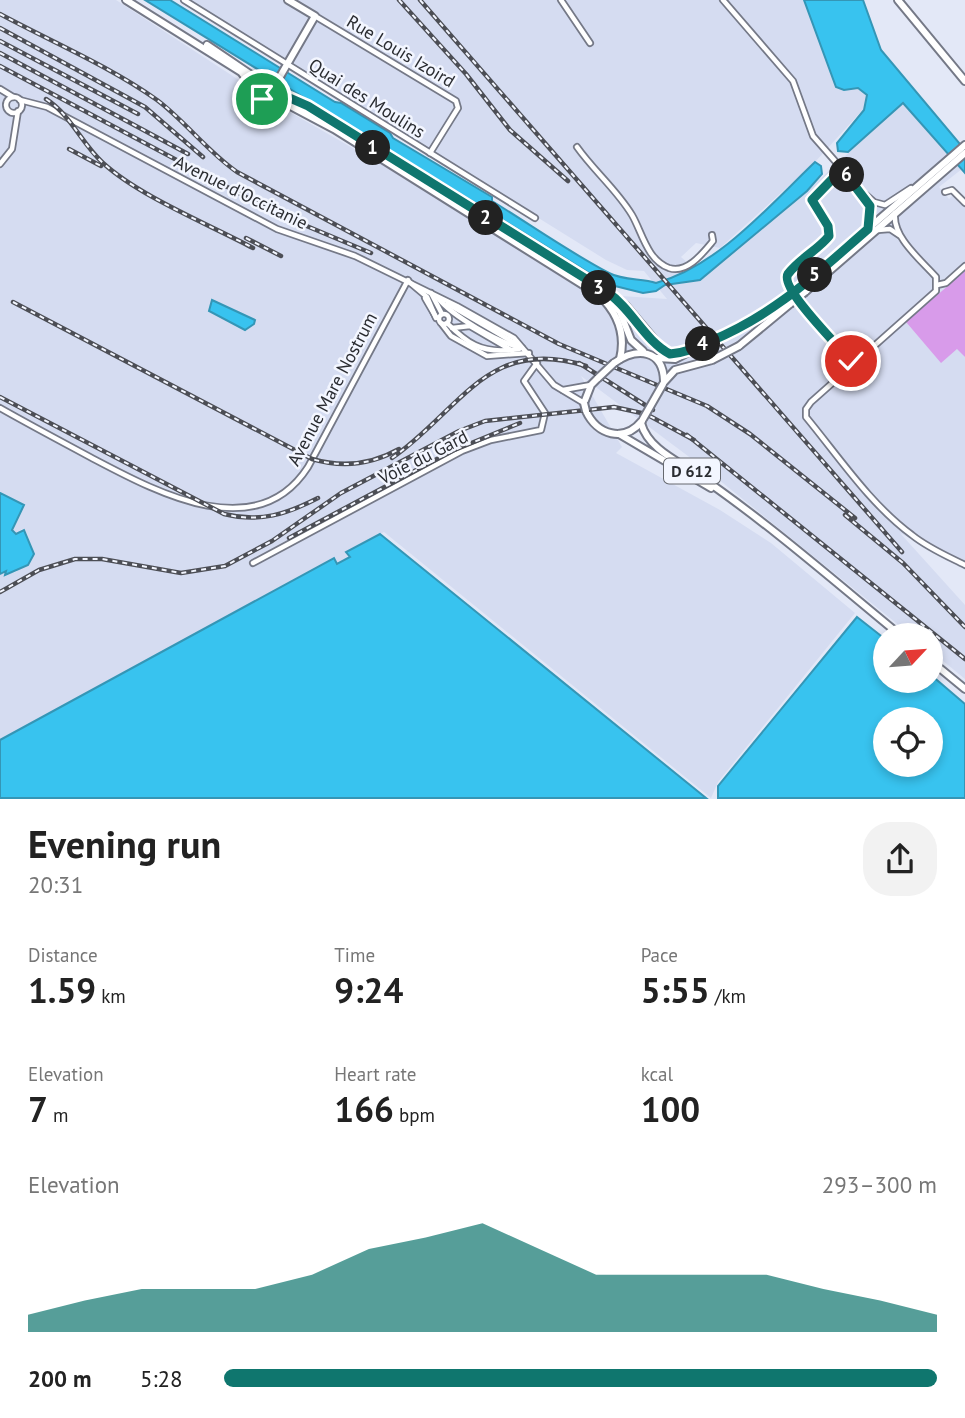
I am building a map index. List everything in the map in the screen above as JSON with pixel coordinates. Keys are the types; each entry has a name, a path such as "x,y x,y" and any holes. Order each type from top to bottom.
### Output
{"main road":[{"path":"126,0 241,72 260,92 264,101 285,103 334,129 599,296 611,307 618,323 623,346 617,361"},
{"path":"134,0 602,290 626,306 663,350 670,354 691,350"},
{"path":"260,92 272,86 316,16 288,0"},
{"path":"898,0 965,81"},
{"path":"272,86 272,101"},
{"path":"871,230 895,212 965,145"},
{"path":"643,352 634,352 617,361 591,385 585,407 596,428 619,434 642,421 664,383 675,370 712,360 739,346 871,230 922,181 965,153"},
{"path":"602,290 620,312 631,340 643,352 668,361 756,321 788,302"},
{"path":"657,358 664,383"},
{"name":"D 612","path":"642,421 646,436 665,454 750,512 885,623"},
{"name":"D 612","path":"619,434 750,512"},
{"path":"943,671 965,689"}],"street":[{"name":"Quai des Moulins","path":"184,0 285,66 535,218"},
{"path":"561,0 590,43"},
{"path":"723,0 790,77 813,136 860,190 874,202 885,205 922,181"},
{"name":"Rue Louis Izoird","path":"316,16 456,101 458,108 430,153"},
{"name":"Avenue d'Occitanie","path":"0,90 36,106 47,107 277,229 355,256 408,280 427,293"},
{"name":"Avenue d'Occitanie","path":"0,90 15,130"},
{"path":"14,97 8,107 19,111 36,106"},
{"path":"0,164 12,149 20,100"},
{"path":"577,147 617,192 649,251 665,265 673,268 697,260 713,241 712,235"},
{"path":"842,169 812,200 828,226 829,236 789,273 786,282 853,364"},
{"path":"860,190 871,213 871,230 890,229 901,236"},
{"path":"945,192 952,190 965,203"},
{"path":"895,212 895,225 901,236 936,277 936,291 811,402 806,409 806,417 894,520 921,541 965,565"},
{"path":"937,285 946,283 965,266"},
{"name":"Avenue Mare Nostrum","path":"0,408 169,497 236,508 267,503 289,490 308,467 408,280"},
{"path":"427,293 436,296 453,312 510,345 523,348 554,385 585,407"},
{"path":"427,293 451,336 487,356 529,353"},
{"path":"427,293 441,319 457,335 489,352 523,348"},
{"path":"452,328 470,326 511,350"},
{"name":"Voie du Gard","path":"253,563 462,451 491,440 534,434 541,430 545,413 524,381 537,363"},
{"path":"562,390 591,385"}],"shaded area":[{"path":"0,0 116,0 245,84 259,107 269,113 277,108 288,111 410,181 590,294 667,299 644,271 627,270 606,260 189,0 804,0 836,87 862,90 867,95 867,105 815,162 720,248 696,243 681,257 689,264 676,282 681,284 807,191 903,103 962,169 939,187 949,199 955,193 965,204 965,271 906,322 941,362 958,348 965,357 965,566 900,533 965,605 965,679 943,661 943,623 896,623 708,471 581,376 622,447 616,453 720,510 771,543 855,613 718,782 711,798 384,532 347,551 350,557 337,564 331,561 318,566 0,740 0,574 16,572 34,554 27,534 22,529 16,534 12,530 24,505 0,493"},
{"path":"965,271 965,357 957,349 941,363 906,322"}],"water":[{"path":"145,0 170,0 390,133 393,138 492,197 492,201 565,247 609,273 621,277 656,283 679,275 701,263 742,233 815,162 821,166 822,174 807,191 700,280 665,285 656,291 643,293 607,284"},
{"path":"804,0 863,0 881,50 965,150 965,173 903,103 848,152 838,151 837,143 864,110 867,95 858,88 844,90 836,87"},
{"path":"212,300 255,320 254,324 245,330 209,311"},
{"path":"0,493 24,505 12,530 16,534 24,530 34,554 28,565 5,575 6,571 0,574"},
{"path":"380,534 706,798 0,798 0,740 334,558 337,564 350,557 346,552"},
{"path":"857,617 873,630 873,693 943,693 943,685 965,704 965,798 718,798 718,786"}],"railway":[{"path":"399,0 466,74 510,130 568,181"},
{"path":"420,0 902,552"},
{"path":"0,14 139,88 168,109 237,172 559,344 707,406 750,434 855,518"},
{"path":"0,28 145,107 203,157"},
{"path":"0,41 138,114"},
{"path":"0,53 188,154"},
{"path":"0,66 278,214 371,253"},
{"path":"46,99 62,113 95,155 118,175 154,198 253,248"},
{"path":"69,149 101,166"},
{"path":"246,238 281,256"},
{"path":"13,302 312,459 346,464 367,462 399,449"},
{"path":"392,458 478,382 500,369 524,361 552,359 586,366"},
{"path":"579,363 653,410"},
{"path":"0,397 224,514 250,518 273,515 295,509 318,498"},
{"path":"0,592 39,570 75,559 102,559 181,573 225,566 272,541 341,493 459,431 485,421 614,407 646,414 694,440"},
{"path":"289,538 452,451 520,423"},
{"path":"687,435 965,659"},
{"path":"845,515 903,563 965,627"}],"route":[{"path":"262,99 272,101 276,92 308,106 617,298 652,341 670,354 691,350 756,321 770,312 786,299 801,287 868,229 870,206 842,169 812,200 812,205 828,226 829,236 789,273 786,282 788,288 804,307 851,361"}]}
